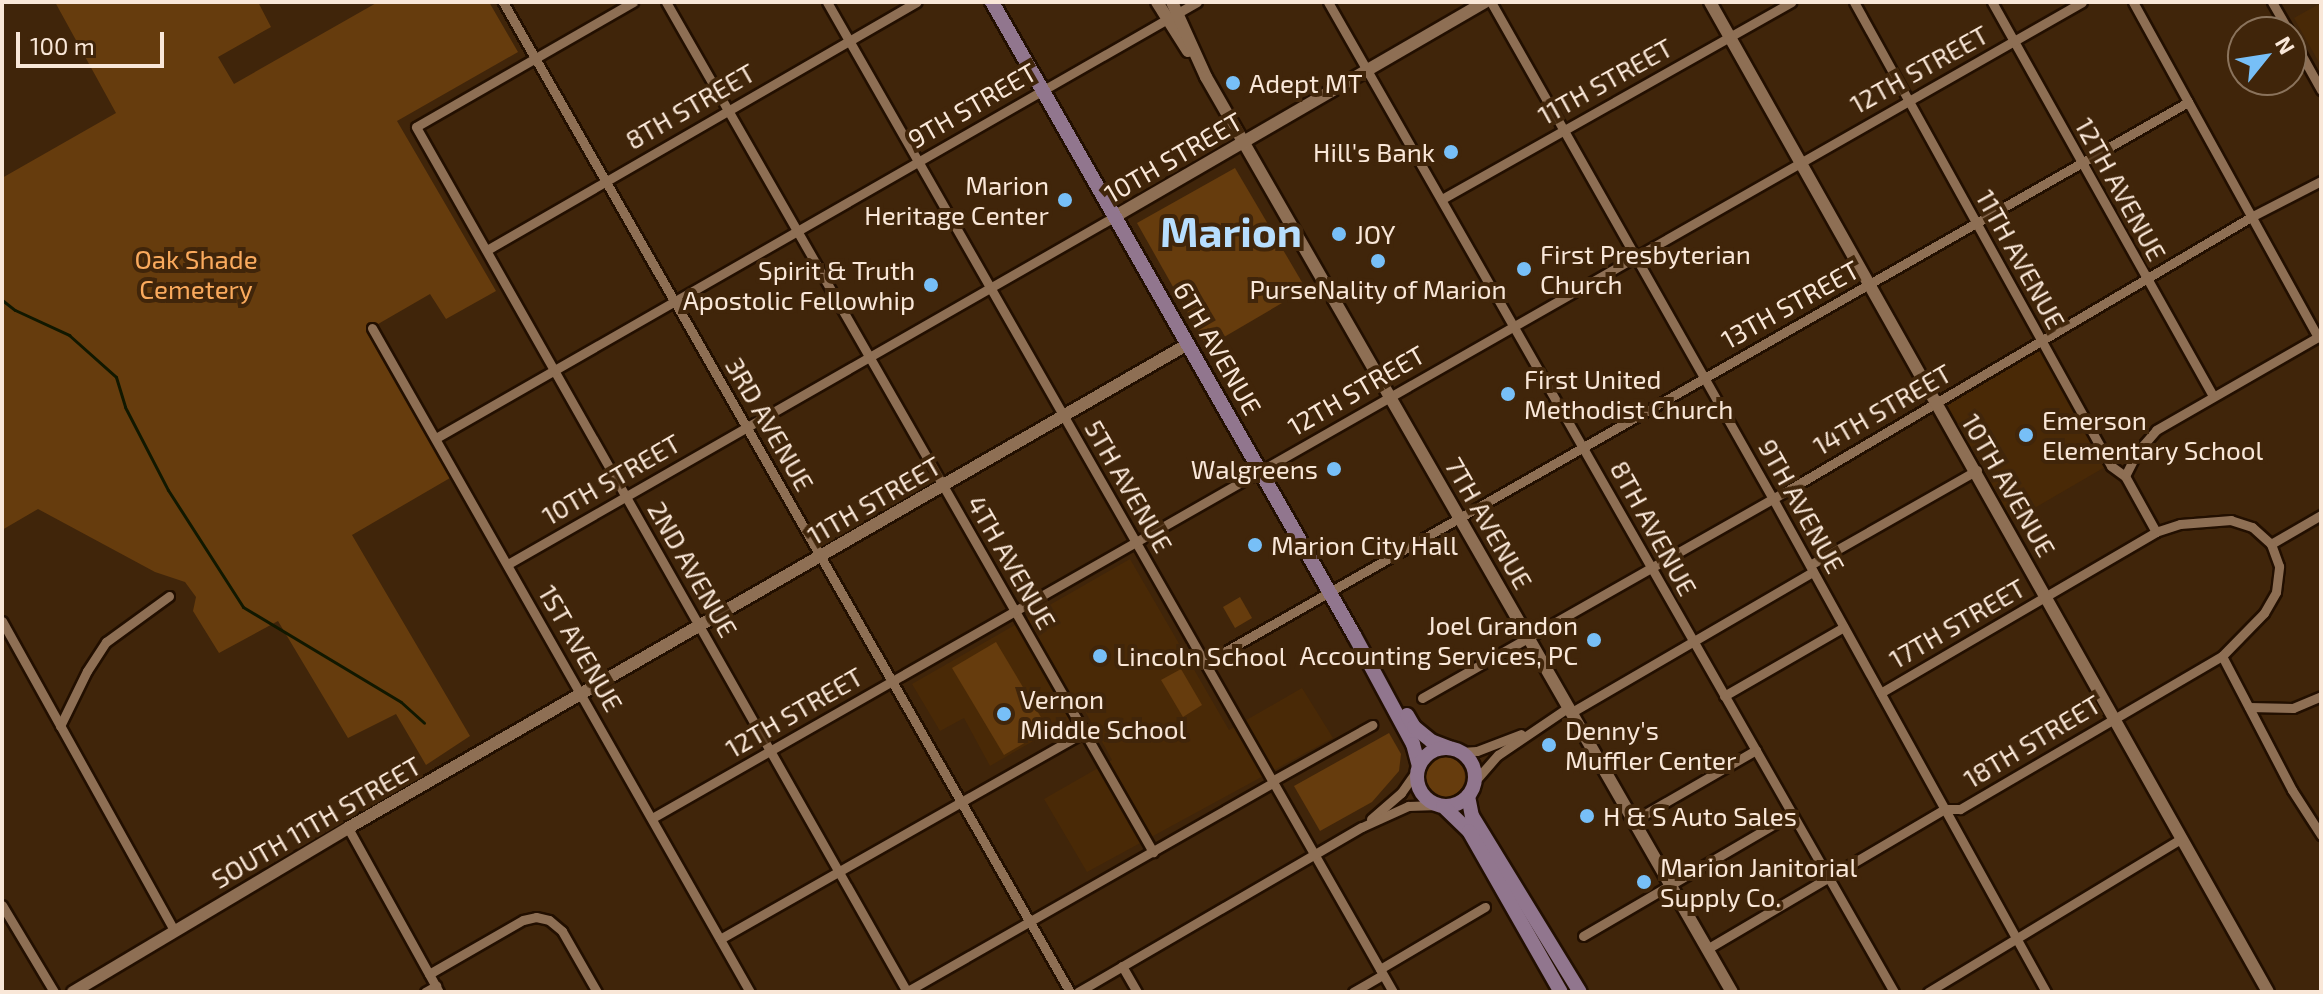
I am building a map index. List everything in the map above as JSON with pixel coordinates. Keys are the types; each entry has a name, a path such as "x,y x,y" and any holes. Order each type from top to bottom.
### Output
{"main road":[{"name":"6TH AVENUE","path":"992,2 1354,635 1414,745 1418,768"},
{"name":"6TH AVENUE","path":"1354,635 1414,727 1431,741 1458,751"},
{"path":"1441,805 1460,803 1468,796 1475,781 1470,762 1458,751 1434,751 1418,768 1422,794 1441,805 1469,831 1561,992"},
{"path":"1468,796 1472,816 1580,992"}],"street":[{"name":"3RD AVENUE","path":"503,2 820,556 894,679 1070,992"},
{"path":"535,58 633,2"},
{"name":"4TH AVENUE","path":"666,2 1153,852"},
{"name":"5TH AVENUE","path":"827,2 1393,992"},
{"name":"8TH STREET","path":"487,250 726,109 916,2"},
{"name":"7TH AVENUE","path":"1157,2 1172,11 1206,77 1732,992"},
{"name":"9TH STREET","path":"436,438 1043,91 1172,11 1197,2"},
{"name":"8TH AVENUE","path":"1328,2 1894,992"},
{"name":"10TH STREET","path":"508,564 1488,2"},
{"name":"9TH AVENUE","path":"1488,2 1636,255 2046,992"},
{"name":"10TH AVENUE","path":"1710,2 1867,286 1977,470 2268,992"},
{"name":"11TH STREET","path":"1442,199 1791,2"},
{"name":"11TH AVENUE","path":"1854,2 2111,466 2125,476 2156,532"},
{"name":"12TH AVENUE","path":"1992,2 2213,396"},
{"name":"12TH STREET","path":"654,817 2082,2"},
{"path":"2125,476 2138,451 2156,430 2320,336 2133,2"},
{"name":"2ND AVENUE","path":"535,58 416,127 907,992"},
{"path":"2307,65 2321,90"},
{"name":"13TH STREET","path":"1205,663 2188,102"},
{"name":"14TH STREET","path":"1422,698 1773,499 2251,217 2321,181"},
{"name":"1ST AVENUE","path":"372,328 654,817 750,992"},
{"name":"11TH STREET","path":"582,694 1188,344"},
{"path":"1458,751 1477,751 1531,730 1570,710 1693,641 1977,470"},
{"path":"2271,544 2321,515"},
{"name":"17TH STREET","path":"1881,693 2156,532 2207,520 2231,520 2252,527 2271,544"},
{"name":"18TH STREET","path":"1707,949 1945,809 1960,809 2222,656 2247,634 2276,592 2279,566 2271,544"},
{"path":"60,726 87,671 106,642 169,596"},
{"path":"2,621 174,930"},
{"path":"1724,696 1844,627"},
{"path":"2222,656 2292,790 2321,835"},
{"name":"SOUTH 11TH STREET","path":"73,992 348,828 582,694"},
{"path":"2249,707 2293,708 2321,696"},
{"path":"907,992 1372,725"},
{"path":"1475,781 1498,755 1531,730"},
{"path":"720,939 1084,732"},
{"path":"1633,821 1756,750"},
{"path":"1362,827 1401,793 1418,768"},
{"path":"1078,992 1362,827 1408,806 1441,805"},
{"path":"1583,936 1792,814"},
{"path":"348,828 438,989 425,992"},
{"path":"1928,992 2181,839"},
{"path":"2,905 54,992"},
{"path":"1353,992 1485,907"},
{"path":"429,974 523,920 536,917 549,920 562,931 597,992"},
{"path":"1122,966 1137,992"}],"shaded area":[{"path":"2321,3 2321,66 2307,41 2307,16 2298,16"},
{"name":"Emerson Elementary School","path":"2041,349 2105,467 2012,521 1946,404"},
{"name":"Vernon Middle School","path":"1130,559 1229,730 1302,688 1333,738 1087,872 1044,799 1112,760 1085,711 990,766 964,718 940,731 912,684"}],"green space":[{"name":"Oak Shade Cemetery","path":"55,2 258,2 271,27 218,57 234,84 378,2 489,2 518,52 397,121 496,291 446,319 430,294 366,331 450,478 352,535 470,736 426,765 396,714 348,738 278,621 219,653 193,611 196,597 185,582 155,572 38,509 2,530 2,178 116,113"},
{"path":"1235,168 1306,289 1207,347 1137,223"},
{"path":"1240,597 1252,618 1235,628 1223,607"},
{"path":"996,642 1048,729 1004,755 952,668"},
{"path":"1181,669 1202,705 1183,717 1161,680"},
{"path":"1389,733 1401,754 1399,771 1372,802 1320,831 1294,786"},
{"path":"1445,757 1459,763 1465,777 1459,791 1445,797 1431,791 1425,777 1431,763"}],"waterway":[{"path":"2,300 15,310 69,335 116,377 125,407 168,490 243,607 401,702 424,723"}],"place":[{"name":"Adept MT","path":"1233,83"},
{"name":"Hill's Bank","path":"1451,152"},
{"name":"Marion Heritage Center","path":"1065,200"},
{"name":"JOY","path":"1339,234"},
{"name":"PurseNality of Marion","path":"1378,261"},
{"name":"First Presbyterian Church","path":"1524,269"},
{"name":"Spirit & Truth Apostolic Fellowhip","path":"931,285"},
{"name":"First United Methodist Church","path":"1508,394"},
{"name":"Emerson Elementary School","path":"2026,435"},
{"name":"Walgreens","path":"1334,469"},
{"name":"Marion City Hall","path":"1255,545"},
{"name":"Joel Grandon Accounting Services, PC","path":"1594,640"},
{"name":"Lincoln School","path":"1100,656"},
{"name":"Vernon Middle School","path":"1004,714"},
{"name":"Denny's Muffler Center","path":"1549,745"},
{"name":"H & S Auto Sales","path":"1587,816"},
{"name":"Marion Janitorial Supply Co.","path":"1644,882"}],"district":[{"name":"Marion","path":"1231,230"}]}
